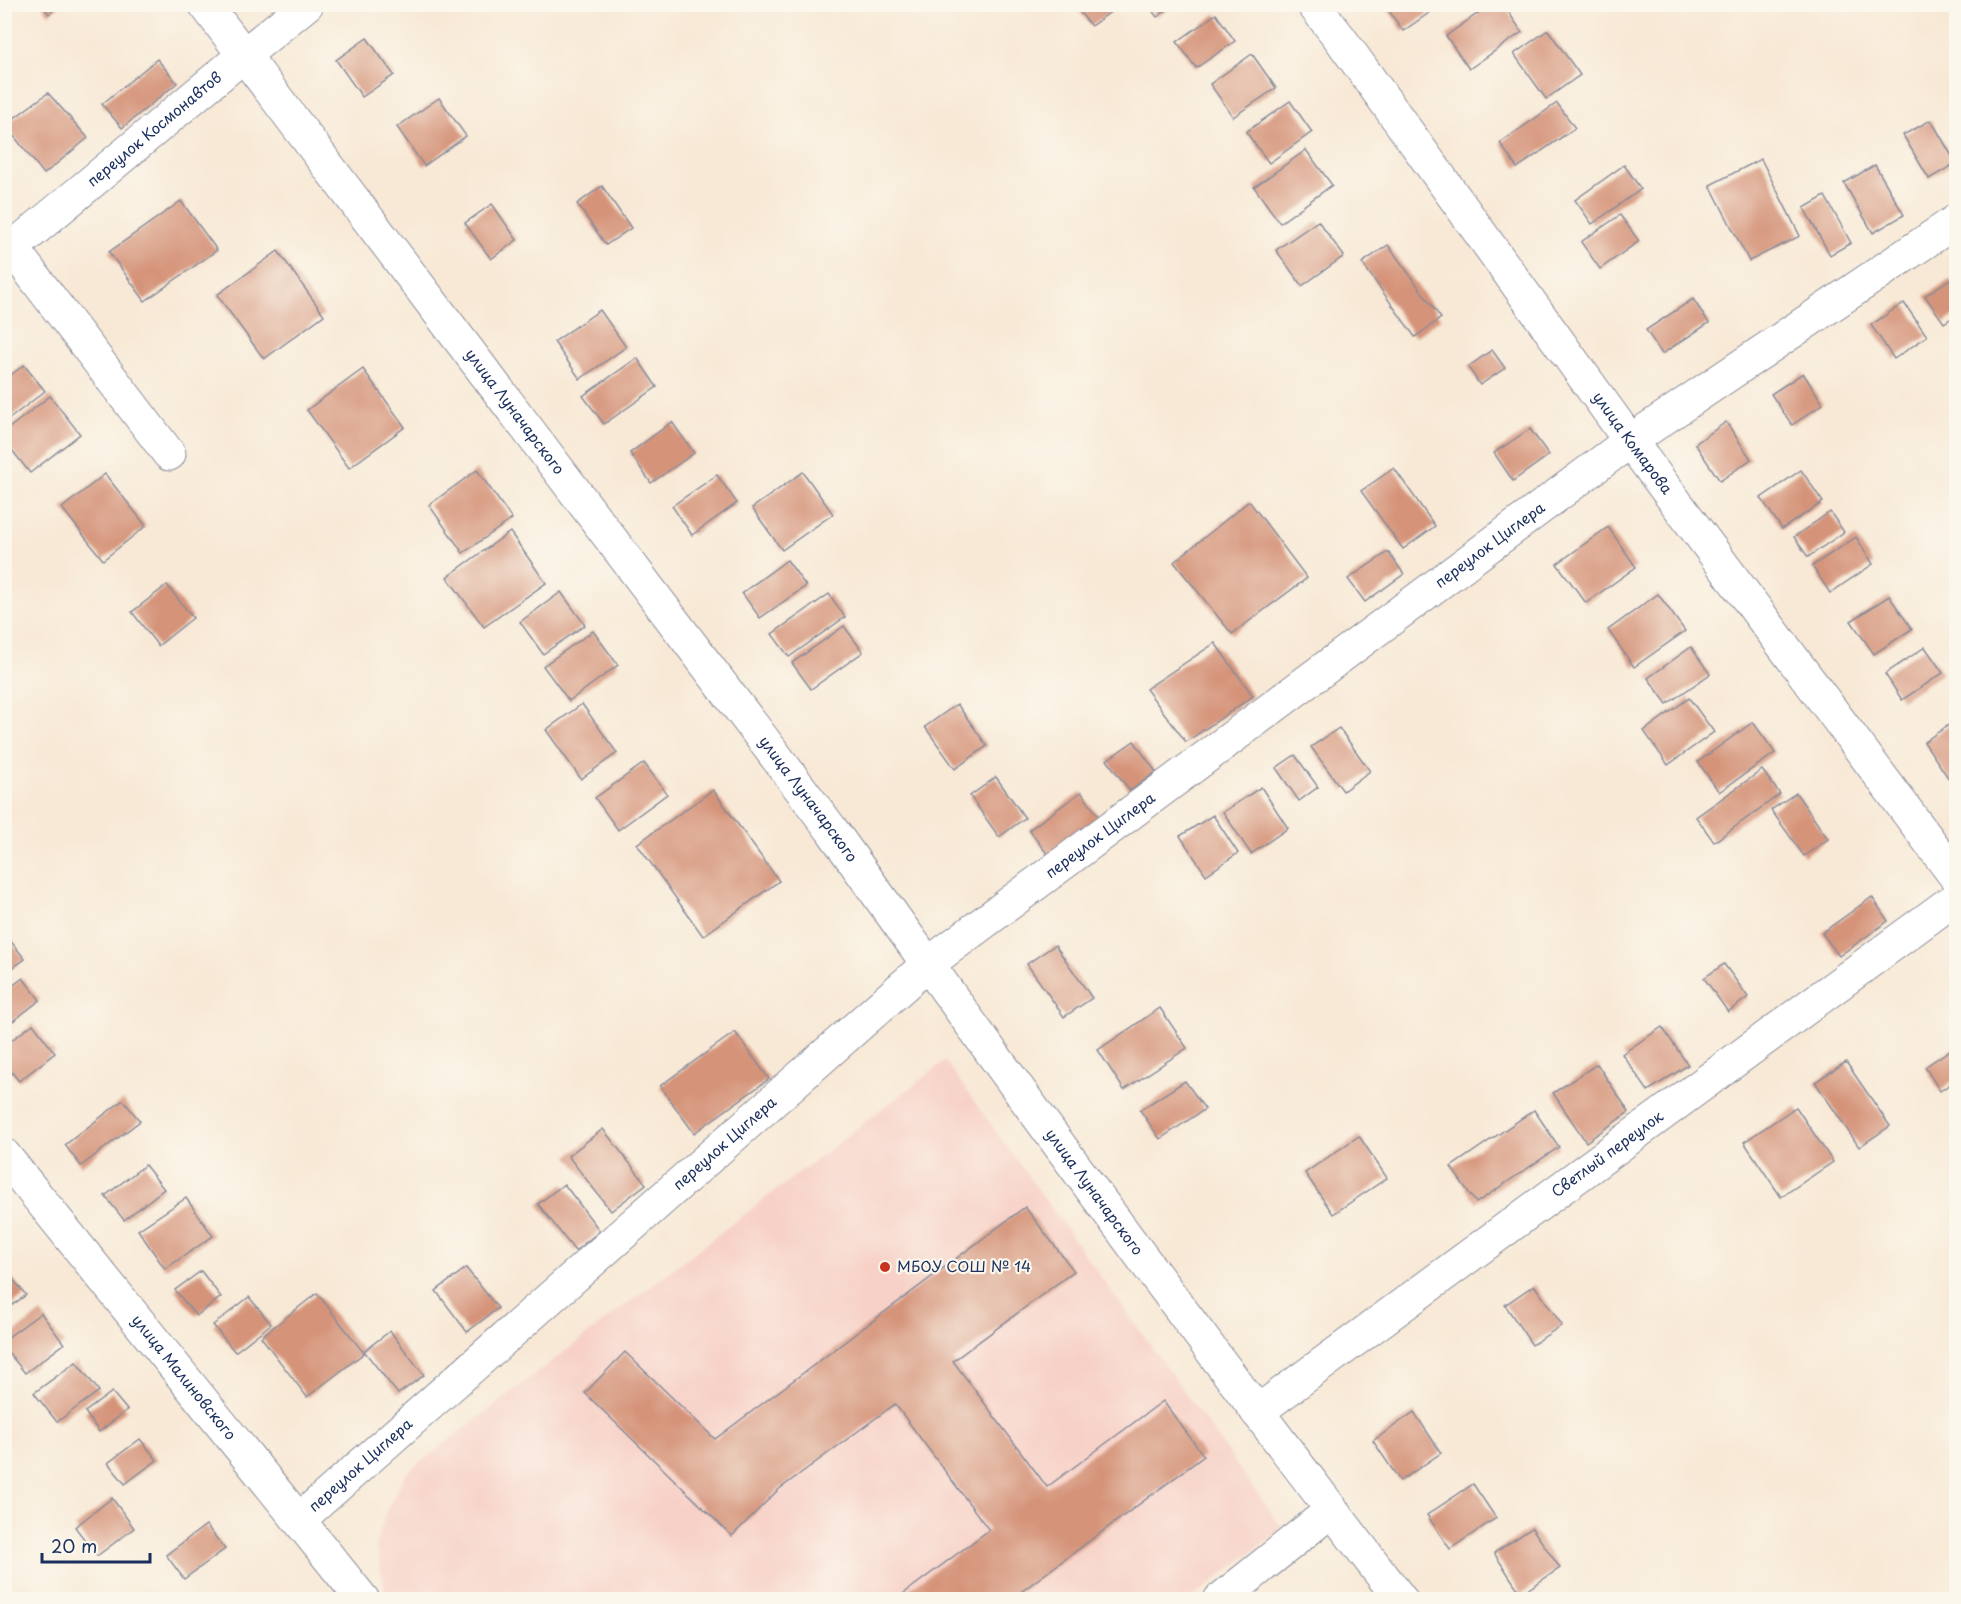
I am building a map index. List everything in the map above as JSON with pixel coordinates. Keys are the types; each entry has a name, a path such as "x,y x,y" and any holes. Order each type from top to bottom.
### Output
{"street":[{"name":"улица Луначарского","path":"205,4 817,810 927,964 1257,1412 1401,1599"},
{"name":"переулок Космонавтов","path":"8,251 307,4"},
{"name":"улица Комарова","path":"1313,4 1630,441 1956,877"},
{"name":"переулок Циглера","path":"300,1519 927,964 1630,441 1956,221"},
{"path":"8,251 169,454"},
{"name":"Светлый переулок","path":"1257,1412 1956,898"},
{"name":"улица Малиновского","path":"4,1155 363,1599"},
{"path":"1220,1599 1332,1510"}],"shaded area":[{"name":"МБОУ СОШ № 14","path":"945,1061 1283,1529 1189,1600 392,1599 385,1591 376,1548 385,1513 406,1473"}],"building":[{"path":"41,4 61,4 49,14"},
{"path":"1384,4 1442,4 1403,31"},
{"path":"1491,4 1503,4 1522,32 1469,69 1446,36"},
{"path":"1074,5 1120,5 1091,26"},
{"path":"1148,5 1174,5 1157,17"},
{"path":"1216,14 1235,41 1196,68 1177,42"},
{"path":"1548,30 1580,75 1546,99 1514,54"},
{"path":"367,38 394,75 362,97 336,60"},
{"path":"1252,54 1276,88 1233,117 1210,84"},
{"path":"157,59 177,83 122,128 102,104"},
{"path":"48,93 88,138 44,174 5,125"},
{"path":"439,98 466,136 424,166 397,127"},
{"path":"1290,101 1312,132 1269,163 1246,132"},
{"path":"1557,103 1575,128 1517,168 1500,143"},
{"path":"1931,120 1956,163 1929,179 1903,135"},
{"path":"1306,150 1332,185 1280,223 1254,187"},
{"path":"1761,159 1800,236 1749,261 1710,185"},
{"path":"1624,165 1641,189 1592,224 1575,200"},
{"path":"1875,165 1904,215 1873,233 1844,183"},
{"path":"602,186 631,228 606,245 577,204"},
{"path":"1825,196 1851,243 1830,255 1804,208"},
{"path":"181,201 217,250 145,301 109,252"},
{"path":"492,204 517,240 491,259 465,223"},
{"path":"1620,215 1639,241 1600,269 1581,242"},
{"path":"1318,221 1344,256 1302,286 1276,250"},
{"path":"1388,245 1441,318 1415,337 1362,263"},
{"path":"278,251 324,315 264,359 217,295"},
{"path":"1950,279 1956,289 1956,315 1944,323 1925,296"},
{"path":"1693,299 1709,323 1662,354 1646,330"},
{"path":"1904,303 1927,336 1894,359 1871,325"},
{"path":"600,310 626,347 580,379 554,342"},
{"path":"1492,350 1505,368 1480,385 1468,367"},
{"path":"637,358 657,387 604,424 583,396"},
{"path":"24,365 45,391 4,423 4,380"},
{"path":"363,369 405,427 349,468 307,410"},
{"path":"1803,373 1823,404 1792,425 1771,394"},
{"path":"50,396 80,434 30,473 4,440 4,432"},
{"path":"672,422 694,453 651,483 630,453"},
{"path":"1726,422 1751,459 1720,481 1695,444"},
{"path":"1530,429 1549,455 1513,481 1494,453"},
{"path":"1394,468 1435,526 1403,549 1361,491"},
{"path":"477,470 512,519 463,553 429,505"},
{"path":"1801,470 1823,502 1782,529 1761,498"},
{"path":"803,472 833,514 782,550 752,508"},
{"path":"105,474 146,526 103,560 62,508"},
{"path":"717,475 737,503 692,535 672,506"},
{"path":"1249,501 1307,578 1232,634 1174,562"},
{"path":"1830,512 1844,532 1808,557 1794,537"},
{"path":"1608,527 1636,567 1586,603 1557,564"},
{"path":"510,532 546,583 484,627 447,577"},
{"path":"1856,537 1873,564 1830,593 1812,566"},
{"path":"1388,552 1404,574 1365,602 1348,579"},
{"path":"787,560 806,586 760,618 742,593"},
{"path":"167,585 193,618 158,646 132,612"},
{"path":"561,592 585,625 543,654 520,622"},
{"path":"829,594 845,617 789,657 772,634"},
{"path":"1658,594 1685,631 1634,667 1608,630"},
{"path":"1889,596 1912,629 1874,654 1851,621"},
{"path":"844,626 863,652 811,689 792,663"},
{"path":"593,631 618,665 569,701 543,666"},
{"path":"1215,643 1253,696 1186,742 1146,689"},
{"path":"1691,647 1710,674 1667,704 1648,678"},
{"path":"1925,647 1943,673 1902,700 1885,674"},
{"path":"1689,698 1714,732 1668,765 1644,731"},
{"path":"582,704 617,753 581,779 546,730"},
{"path":"957,704 987,746 955,769 925,727"},
{"path":"1956,720 1956,779 1951,782 1924,742"},
{"path":"1753,722 1775,753 1719,792 1698,762"},
{"path":"1339,728 1370,771 1343,791 1311,747"},
{"path":"1134,741 1156,772 1130,791 1107,760"},
{"path":"1295,755 1318,787 1299,801 1276,768"},
{"path":"644,763 667,794 618,830 595,798"},
{"path":"1762,770 1780,794 1714,842 1696,817"},
{"path":"996,777 1025,818 999,837 970,796"},
{"path":"1261,787 1288,828 1251,854 1223,812"},
{"path":"713,790 779,881 703,936 637,844"},
{"path":"1081,792 1100,818 1048,855 1029,830"},
{"path":"1796,793 1828,839 1804,856 1771,810"},
{"path":"1213,815 1238,853 1206,875 1180,836"},
{"path":"1872,897 1888,921 1839,956 1822,933"},
{"path":"9,939 25,959 4,974 4,943"},
{"path":"1055,945 1092,998 1064,1017 1027,964"},
{"path":"1724,964 1748,997 1728,1012 1704,978"},
{"path":"23,978 40,1000 4,1028 4,992"},
{"path":"1160,1008 1187,1048 1124,1090 1098,1050"},
{"path":"33,1024 55,1053 19,1081 4,1063 4,1046"},
{"path":"1662,1027 1688,1065 1648,1091 1622,1054"},
{"path":"735,1032 769,1079 694,1133 660,1086"},
{"path":"1956,1046 1956,1080 1940,1091 1925,1067"},
{"path":"1846,1062 1890,1126 1859,1147 1815,1082"},
{"path":"1597,1064 1629,1112 1586,1142 1553,1093"},
{"path":"1185,1081 1205,1109 1160,1139 1140,1110"},
{"path":"123,1100 140,1121 81,1166 65,1145"},
{"path":"1796,1107 1833,1162 1781,1197 1744,1142"},
{"path":"1534,1110 1559,1147 1476,1203 1451,1167"},
{"path":"603,1129 646,1184 611,1211 568,1156"},
{"path":"1359,1136 1387,1178 1333,1214 1305,1173"},
{"path":"145,1165 164,1189 124,1220 105,1196"},
{"path":"564,1184 600,1231 575,1251 538,1204"},
{"path":"186,1198 213,1236 165,1269 138,1230"},
{"path":"1025,1207 1074,1271 953,1361 1047,1487 1163,1401 1204,1456 1010,1600 895,1600 989,1530 895,1404 778,1490 732,1536 585,1393 625,1352 715,1439"},
{"path":"4,1268 26,1295 4,1311"},
{"path":"466,1268 498,1308 467,1332 436,1291"},
{"path":"201,1271 221,1297 196,1316 175,1290"},
{"path":"1534,1285 1562,1325 1532,1345 1505,1305"},
{"path":"317,1293 364,1353 307,1397 261,1337"},
{"path":"249,1297 271,1324 235,1352 213,1325"},
{"path":"41,1313 64,1344 25,1373 4,1347 4,1340"},
{"path":"390,1331 424,1375 398,1394 364,1351"},
{"path":"76,1362 99,1391 57,1422 34,1393"},
{"path":"112,1392 127,1410 99,1432 85,1412"},
{"path":"1414,1412 1441,1453 1400,1481 1373,1441"},
{"path":"140,1439 157,1460 125,1484 108,1463"},
{"path":"1473,1484 1496,1518 1450,1549 1427,1515"},
{"path":"112,1498 134,1528 97,1556 75,1527"},
{"path":"206,1525 225,1549 184,1579 166,1555"},
{"path":"1532,1528 1560,1568 1521,1594 1494,1553"}],"place":[{"name":"МБОУ СОШ № 14","path":"885,1267"}]}
